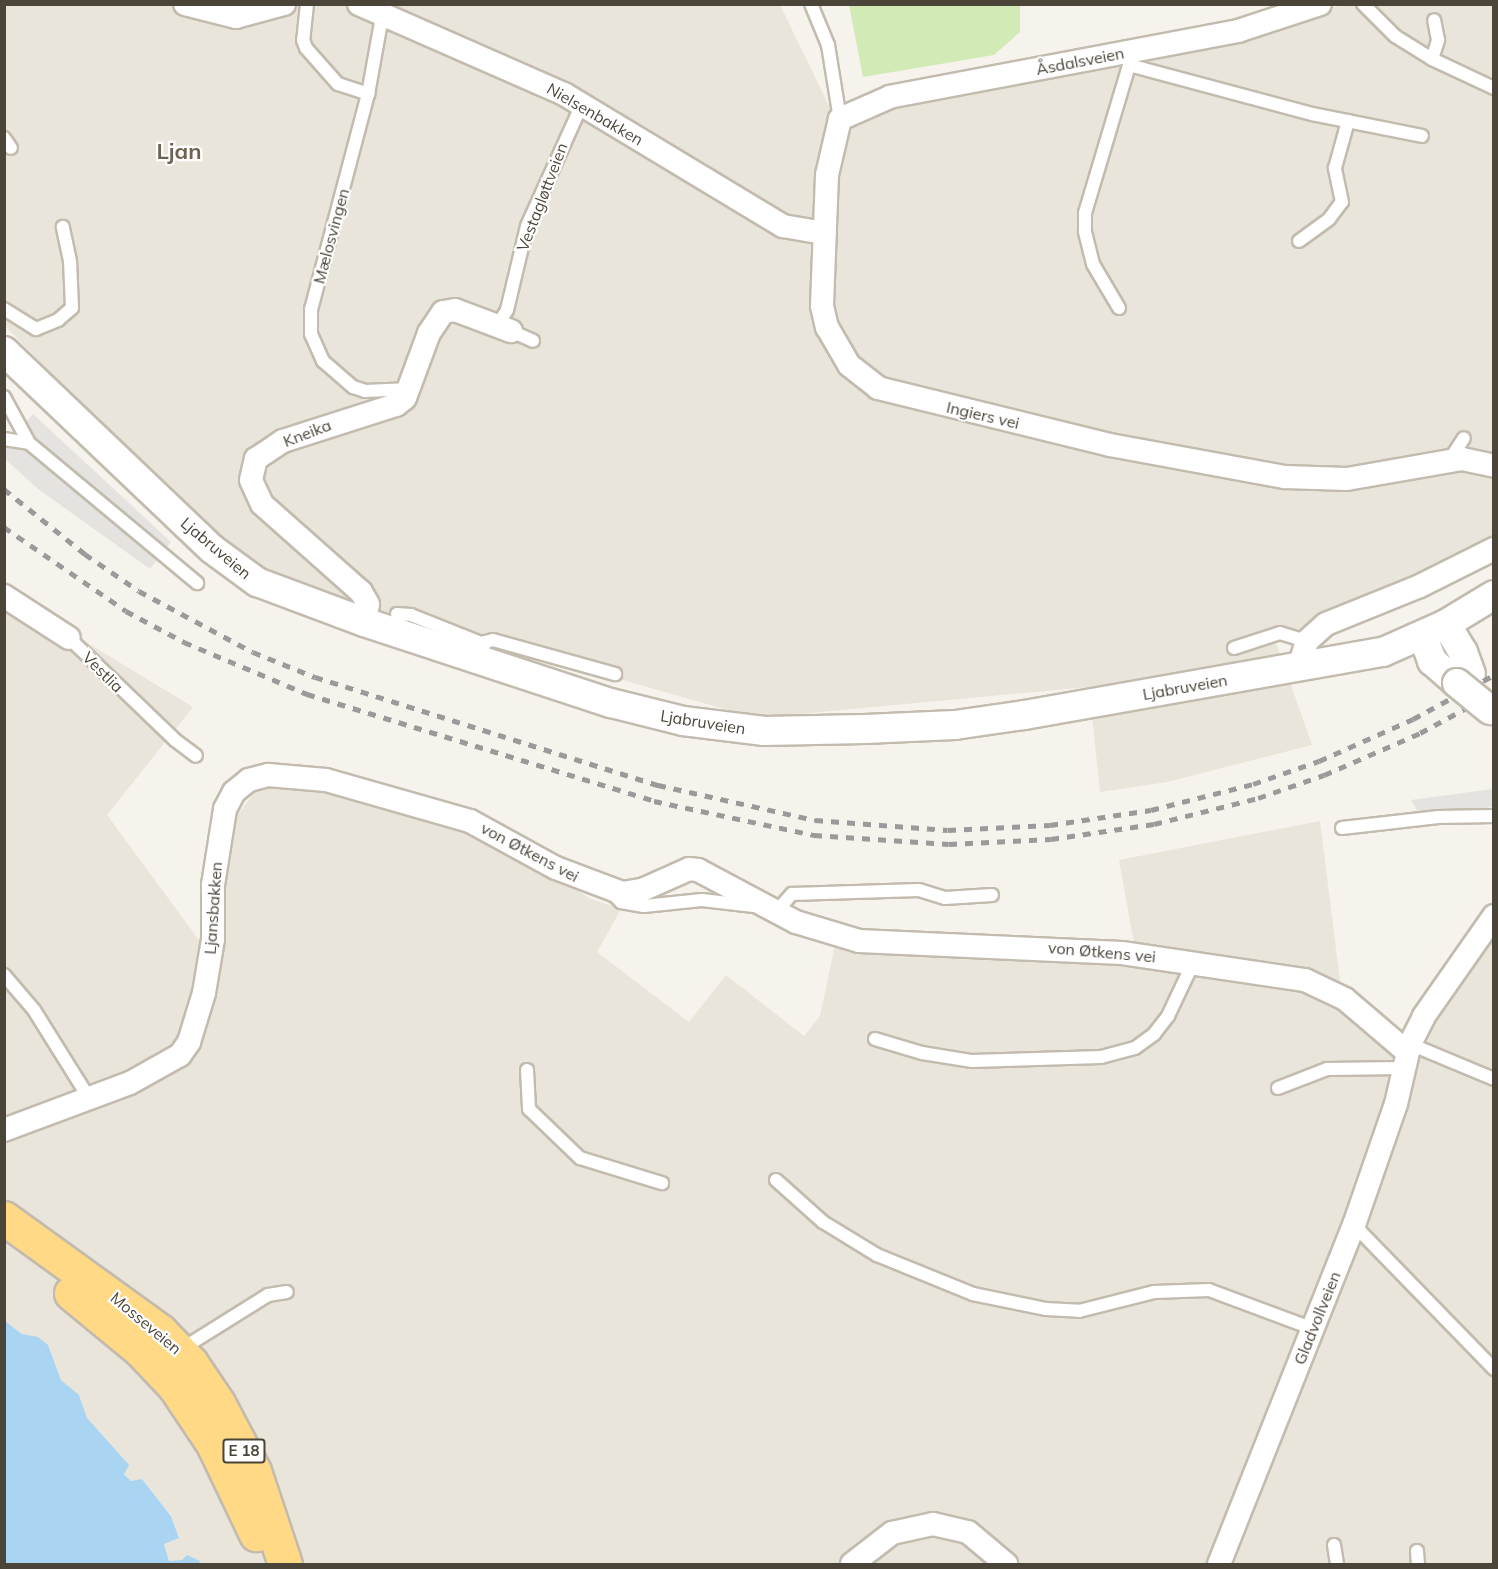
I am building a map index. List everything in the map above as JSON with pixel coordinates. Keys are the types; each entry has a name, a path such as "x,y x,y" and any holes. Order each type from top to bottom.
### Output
{"highway":[{"name":"Mosseveien","path":"4,1218 137,1313 169,1359 274,1564"},
{"name":"Mosseveien","path":"4,1244 102,1316 204,1380 236,1434 271,1516 285,1564"}],"street":[{"path":"185,4 236,17 284,4"},
{"name":"Nielsenbakken","path":"359,4 382,9 582,104 783,225 824,233"},
{"name":"Åsdalsveien","path":"840,119 890,97 1132,57 1238,31 1320,4"},
{"name":"Ingiers vei","path":"840,119 827,175 822,306 827,327 849,365 878,387 1110,444 1285,477 1347,479 1462,459 1494,466"},
{"path":"410,389 429,333 443,312 455,310 504,328"},
{"name":"Ljabruveien","path":"4,351 234,567 270,588 364,622 481,652 653,715 764,731 955,724 1303,654 1383,652 1435,630 1494,596"},
{"name":"Kneika","path":"364,622 368,604 362,592 262,504 255,493 252,470 263,451 283,441 396,405 410,389"},
{"path":"1303,654 1326,624 1420,586 1494,549"},
{"name":"Vestlia","path":"4,596 69,638"},
{"path":"1435,630 1432,661 1478,696"},
{"name":"von Øtkens vei","path":"241,786 268,775 289,774 403,800 440,816 470,821 556,868 622,893 642,890 680,872 698,870 804,925 859,941 1060,948 1194,961 1305,980 1324,987 1345,999 1407,1055"},
{"name":"Ljansbakken","path":"4,1130 150,1072 180,1055 189,1042 204,993 213,939 213,885 219,832 225,809 241,786"},
{"name":"Gladvollveien","path":"1219,1564 1354,1225 1396,1104 1407,1055 1424,1016 1494,916"},
{"path":"852,1564 892,1533 923,1524 968,1532 1006,1564"}],"lane":[{"path":"307,4 303,40 306,48 338,84 368,93"},
{"name":"Ingiers vei","path":"811,4 828,45 840,119"},
{"path":"1363,4 1395,36 1432,60 1494,88"},
{"name":"Mælosvingen","path":"382,9 368,93 311,309 310,334 323,361 347,383 365,391 410,389"},
{"path":"1432,60 1438,40 1434,20"},
{"path":"1119,308 1093,264 1085,213 1132,57 1348,121 1422,136"},
{"name":"Vestagløttveien","path":"504,328 527,226 582,104"},
{"path":"1299,241 1329,219 1342,202 1335,168 1348,121"},
{"path":"4,309 36,329 58,320 72,308 70,261 63,227"},
{"path":"504,328 532,341"},
{"path":"4,397 29,443 197,582"},
{"path":"1449,461 1464,438"},
{"path":"4,439 29,443"},
{"path":"397,614 411,615 481,652 493,640 615,674"},
{"path":"1234,648 1280,633 1303,654"},
{"name":"Vestlia","path":"69,638 174,740 196,756"},
{"path":"1342,828 1438,817 1494,816"},
{"path":"609,889 621,902 632,905 702,900 777,911 792,894 919,890 945,898 992,895"},
{"path":"875,1039 922,1053 972,1061 1101,1057 1135,1048 1154,1034 1168,1016 1194,961"},
{"path":"4,975 34,1010 89,1098"},
{"path":"1278,1088 1327,1070 1407,1055 1494,1079"},
{"path":"527,1070 529,1109 580,1158 662,1183"},
{"path":"776,1180 823,1222 877,1255 973,1294 1046,1309 1079,1311 1154,1292 1209,1290 1314,1329"},
{"path":"1354,1225 1494,1370"},
{"path":"169,1359 268,1295 287,1292"},
{"path":"1334,1545 1337,1564"},
{"path":"1418,1551 1418,1564"}],"shaded area":[{"path":"5,5 780,5 831,110 1344,5 1493,5 1493,563 1326,639 1276,643 1312,745 1167,782 1100,792 1089,687 756,718 318,593 252,562 159,484 5,326"},
{"path":"33,414 171,542 150,569 38,489 5,459 5,444"},
{"path":"4,601 76,636 193,707 107,815 218,966 227,841 238,814 254,793 271,783 292,780 451,821 512,848 591,899 621,909 597,952 689,1022 726,975 804,1036 820,1016 836,940 1137,960 1119,860 1320,821 1343,1005 1414,1058 1436,1017 1493,934 1493,1564 199,1564 197,1559 169,1561 164,1544 179,1538 171,1515 142,1479 131,1481 124,1473 126,1467 87,1418 79,1395 61,1380 48,1345 22,1334 5,1320"},
{"path":"1493,789 1493,807 1420,816 1411,800"}],"green space":[{"path":"849,5 1020,5 1020,32 994,55 863,77"}],"water":[{"path":"4,1320 22,1334 38,1337 48,1345 61,1380 79,1395 87,1418 129,1465 124,1474 131,1481 142,1479 171,1516 179,1538 164,1544 169,1561 182,1560 187,1555 200,1561 199,1564 5,1564"}],"railway":[{"path":"4,489 85,554 139,591 253,652 315,677 658,785 815,820 948,830 1050,825 1151,810 1253,784 1319,761 1413,719 1494,675"},
{"path":"4,527 126,611 184,642 307,694 654,801 814,835 949,844 1051,839 1154,824 1258,798 1324,775 1420,733 1494,693"}],"district":[{"name":"Ljan","path":"179,152"}]}
